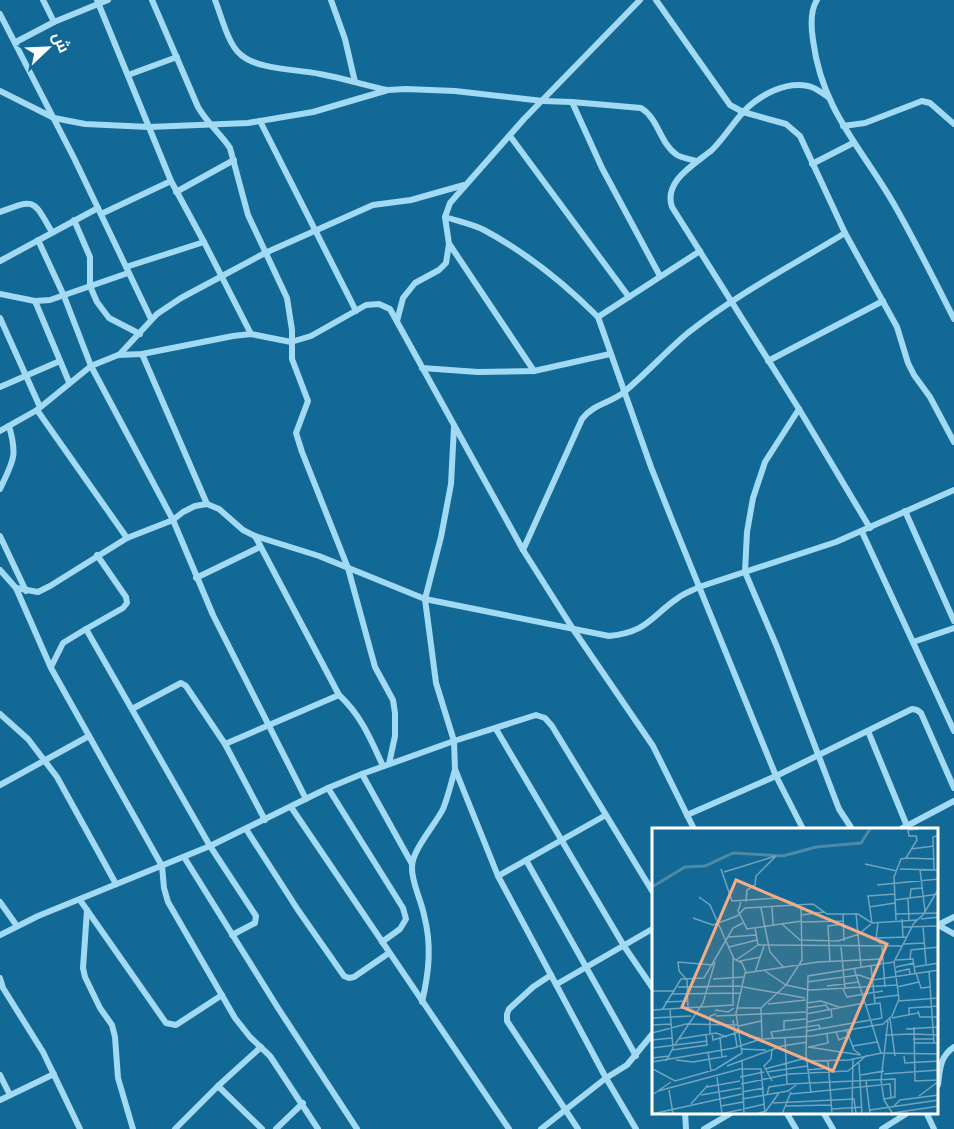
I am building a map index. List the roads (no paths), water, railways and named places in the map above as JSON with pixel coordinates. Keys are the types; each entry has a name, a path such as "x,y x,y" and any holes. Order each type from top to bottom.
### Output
{"street":[{"path":"43,0 54,22"},
{"path":"16,42 97,2 108,0"},
{"path":"152,0 198,107 210,126 224,139 234,160 243,204 287,298 292,330 292,359 308,401 296,433 348,568 375,666 393,700 395,736 386,765"},
{"path":"215,0 232,44 240,55 248,60 388,90 455,91 543,101 641,108 651,114 670,149 678,155 696,161"},
{"path":"331,0 345,39 355,82"},
{"path":"397,321 403,298 415,283 439,270 446,263 449,244 445,217 450,203 524,119 640,0"},
{"path":"656,0 730,105 744,112 786,124 800,136 845,233 897,327 914,375 930,397 954,442"},
{"path":"817,0 813,7 812,32 815,58 828,97 853,143 897,209 954,320"},
{"path":"97,2 176,192 251,334"},
{"path":"0,14 54,118 151,319"},
{"path":"128,75 177,57"},
{"path":"828,97 810,86 798,84 763,95 744,112 712,150 682,174 674,185 670,201 870,528"},
{"path":"0,91 54,118 85,124 149,127 210,126 260,121 313,112 388,90"},
{"path":"843,126 865,123 922,101 930,103 954,124"},
{"path":"572,102 602,168 660,276"},
{"path":"260,121 356,311"},
{"path":"510,136 629,297"},
{"path":"812,164 853,143"},
{"path":"176,192 234,160"},
{"path":"0,261 74,220 171,181"},
{"path":"118,355 140,334 151,319 181,298 266,253 373,205 411,200 465,185"},
{"path":"0,212 30,203 36,206 52,232"},
{"path":"445,217 482,229 520,252 554,275 598,317 651,467 699,587 776,776 802,828"},
{"path":"74,220 90,257 90,286 97,302 109,318 140,334"},
{"path":"524,550 582,419 588,411 612,401 624,392 689,332 731,302 845,233"},
{"path":"38,240 64,296 91,366 173,520 196,578 306,799"},
{"path":"0,294 35,302 50,300 204,242"},
{"path":"449,244 534,371"},
{"path":"598,317 700,251"},
{"path":"768,361 883,301"},
{"path":"35,302 69,382"},
{"path":"0,431 38,408 91,366 118,355 142,354 251,334 291,342 311,336 366,305 379,304 390,309 524,550 573,629 653,746 694,828"},
{"path":"0,318 38,408 127,538"},
{"path":"142,354 207,504"},
{"path":"423,368 478,372 534,371 610,354"},
{"path":"0,387 60,361"},
{"path":"799,409 765,462 753,498 747,532 745,572 777,646 839,809 851,828"},
{"path":"411,864 443,809 455,769 454,741 436,683 425,599 441,537 451,484 454,425"},
{"path":"0,489 14,460 15,447 9,426"},
{"path":"16,588 38,592 127,538 173,520 195,506 207,504 219,509 243,530 255,536 319,556 425,599 609,636 631,632 651,622 679,597 699,587 836,542 954,490"},
{"path":"906,511 954,621"},
{"path":"862,532 954,731"},
{"path":"0,536 26,591"},
{"path":"255,536 339,695 363,722 386,765"},
{"path":"196,578 260,547"},
{"path":"51,668 63,643 123,608 127,603 126,597 97,555"},
{"path":"0,570 16,588 51,668 116,780 162,866 168,902 235,1018 270,1056 318,1129"},
{"path":"913,642 954,628"},
{"path":"86,630 210,846 256,916 255,923 232,935"},
{"path":"132,709 184,684 225,744 265,820"},
{"path":"225,744 339,695"},
{"path":"687,815 776,776 912,709 921,713 954,788"},
{"path":"0,714 28,739 46,761 116,884"},
{"path":"0,935 210,846 328,788 362,774 536,715 545,718 552,726 652,891"},
{"path":"496,729 624,946 652,987"},
{"path":"868,731 908,826"},
{"path":"0,785 89,736"},
{"path":"455,769 498,876 606,1078 636,1129"},
{"path":"362,774 411,864 430,945 429,973 422,1002"},
{"path":"328,788 403,908 406,919 400,929 382,942"},
{"path":"903,828 954,801"},
{"path":"291,807 509,1129"},
{"path":"498,876 606,815"},
{"path":"246,829 344,976 354,977 389,953"},
{"path":"183,857 357,1129"},
{"path":"526,860 636,1056"},
{"path":"80,900 166,1023 176,1025 222,995"},
{"path":"0,902 17,926"},
{"path":"87,910 83,968 100,1008 112,1024 118,1078 133,1129"},
{"path":"939,924 954,916"},
{"path":"939,926 954,934"},
{"path":"557,984 652,929"},
{"path":"551,975 533,987 509,1009 507,1021 578,1129"},
{"path":"0,978 3,988 43,1052 80,1129"},
{"path":"542,1129 606,1078 627,1065 652,1035"},
{"path":"175,1129 261,1047"},
{"path":"939,1077 941,1061 954,1047"},
{"path":"0,1100 54,1074"},
{"path":"0,1075 10,1095"},
{"path":"218,1086 262,1129"},
{"path":"276,1129 303,1103"},
{"path":"685,1114 686,1129"},
{"path":"704,1129 731,1114"},
{"path":"787,1114 796,1129"},
{"path":"824,1114 832,1129"},
{"path":"882,1129 907,1114"},
{"path":"926,1114 934,1129"}]}
